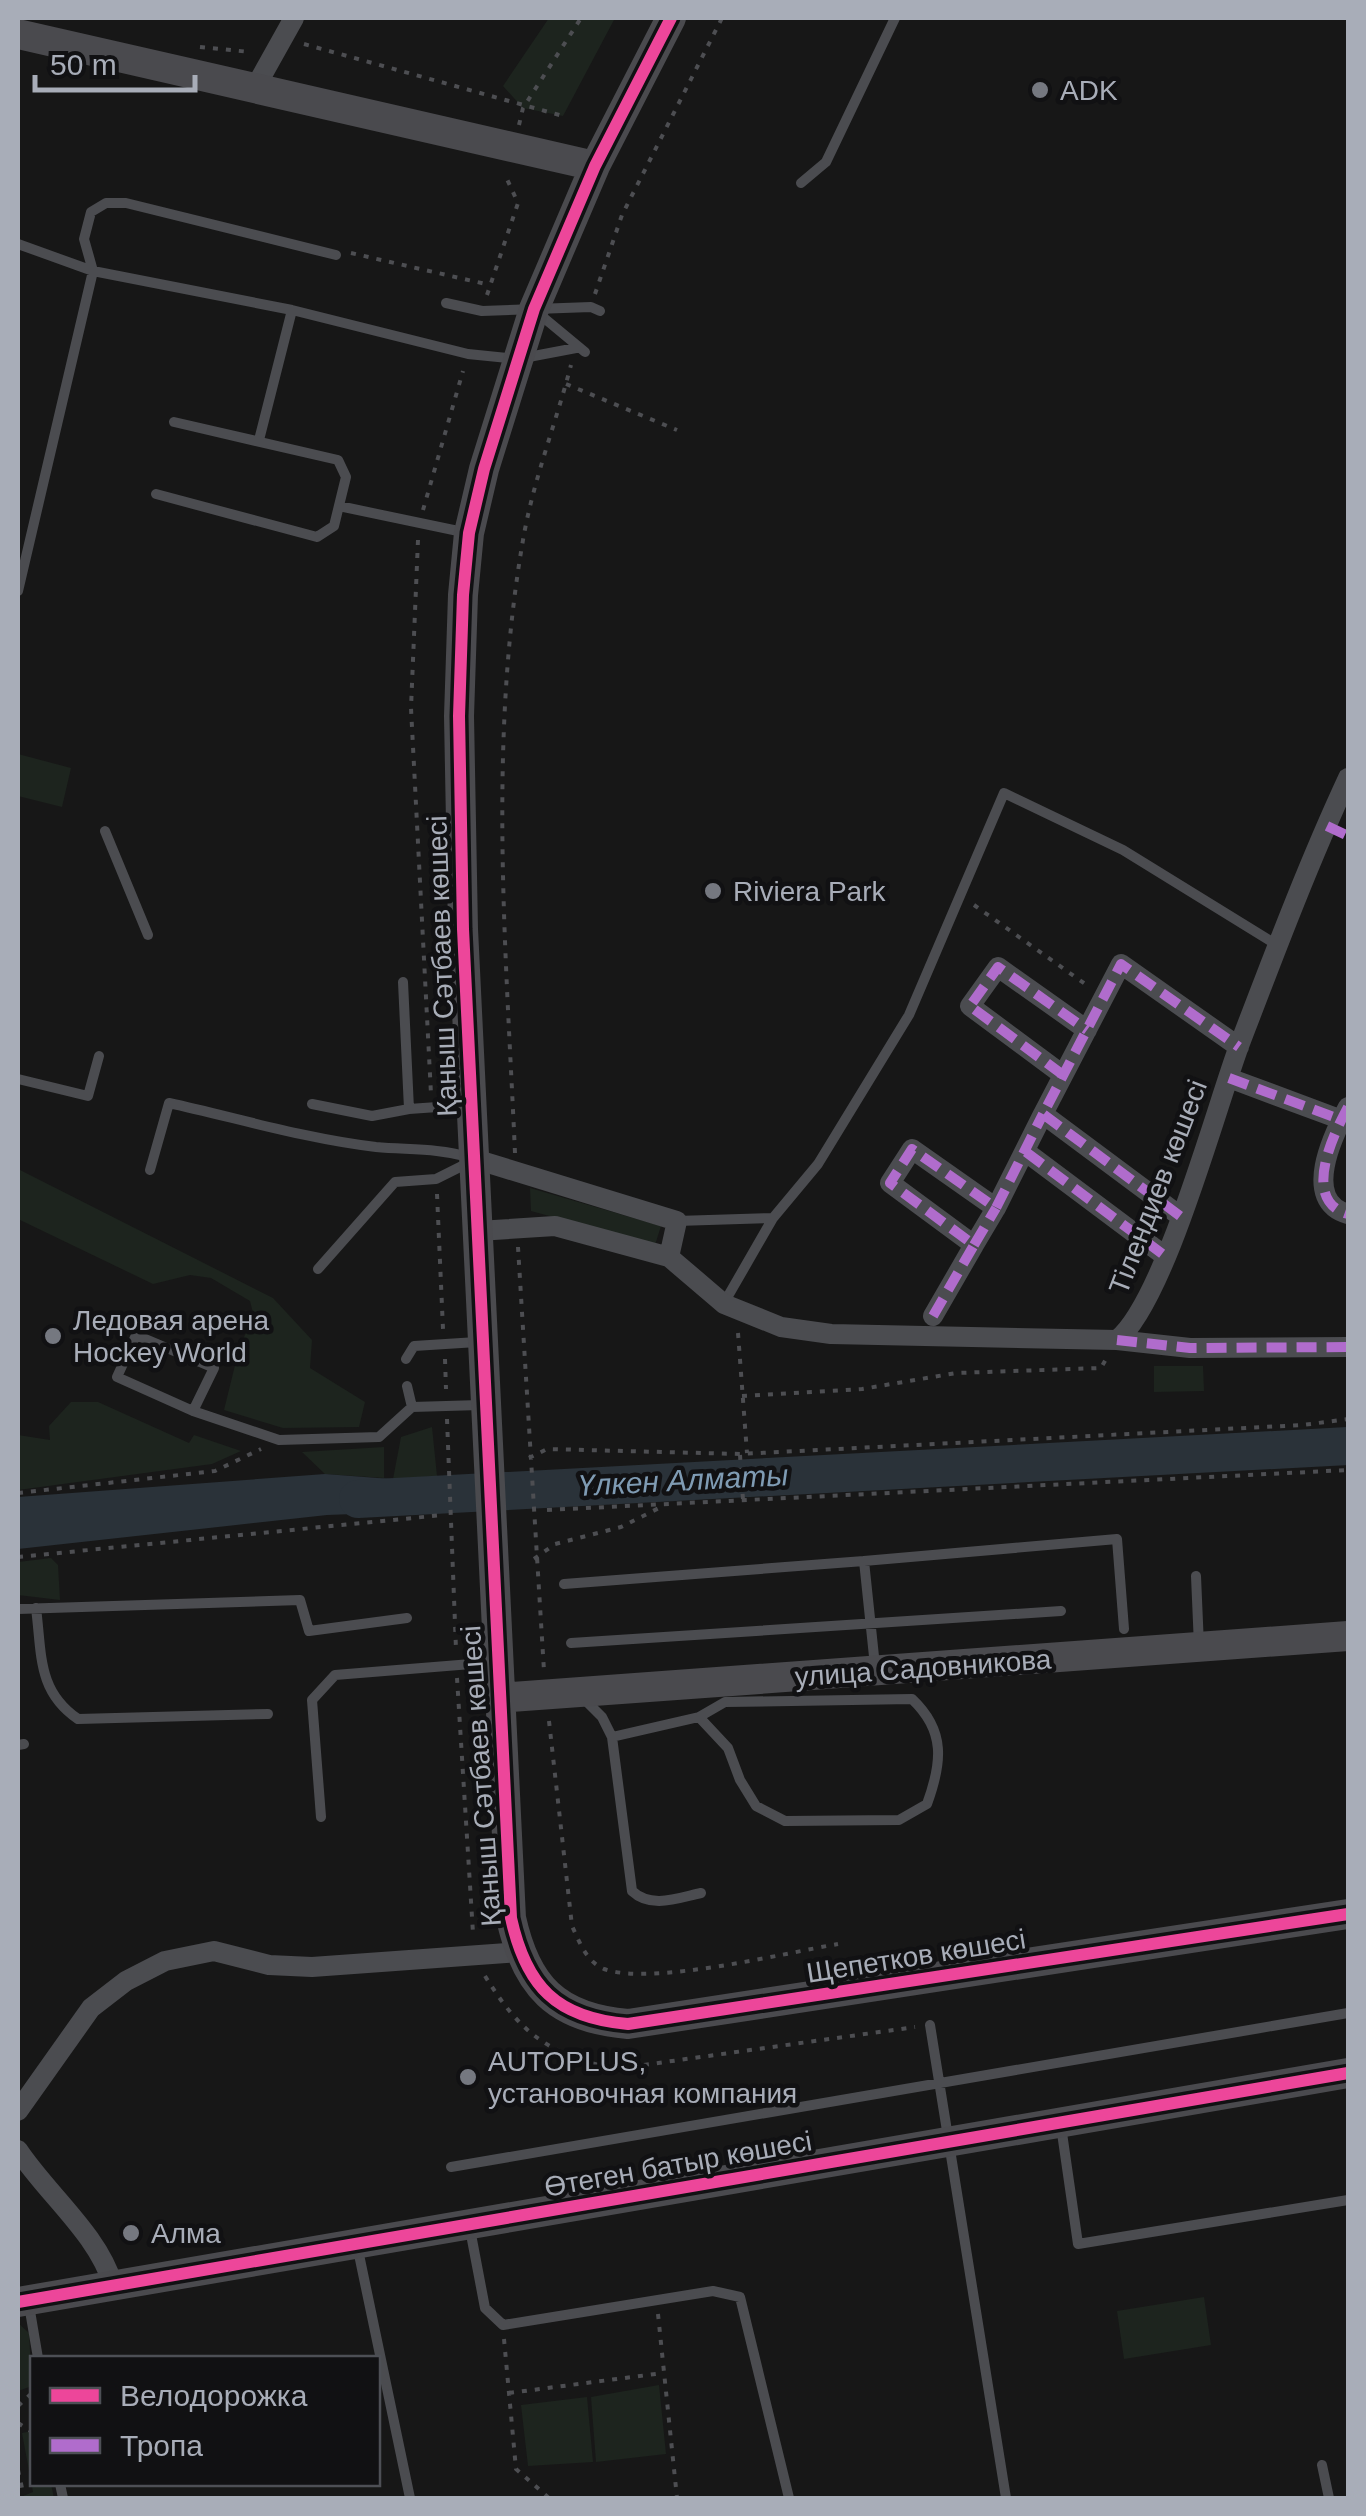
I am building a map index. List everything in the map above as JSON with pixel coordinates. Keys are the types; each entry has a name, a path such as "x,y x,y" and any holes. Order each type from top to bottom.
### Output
{"main road":[{"name":"Қаныш Сәтбаев көшесі","path":"519,1952 511,1918 498,1698 472,1105 459,716 469,533 534,309 595,166 672,18"},
{"path":"18,34 595,166"},
{"name":"улица Садовникова","path":"498,1698 1348,1636"},
{"name":"Щепетков көшесі","path":"519,1952 534,1979 555,2002 578,2015 628,2024 1348,1914"},
{"name":"Өтеген батыр көшесі","path":"21,2298 470,2225 1348,2073"}],"street":[{"path":"256,86 294,18"},
{"name":"Тілендиев көшесі","path":"1116,1340 1138,1315 1165,1256 1239,1046 1348,778"},
{"path":"1328,826 1348,836"},
{"path":"933,1316 1026,1152 1121,964 1239,1046"},
{"path":"1063,1075 970,1006 998,967 1087,1030"},
{"path":"1228,1078 1345,1113 1330,1143 1324,1192 1332,1206 1348,1214"},
{"path":"1043,1114 1180,1216"},
{"path":"974,1245 890,1183 912,1149 996,1208"},
{"path":"1026,1152 1165,1256"},
{"path":"475,1159 677,1222 670,1257"},
{"path":"478,1231 555,1226 670,1257 730,1307 781,1327 831,1334 1116,1340 1190,1348 1348,1347"},
{"path":"18,2112 91,2008 126,1981 165,1962 214,1951 269,1966 312,1967 519,1952"},
{"path":"18,2150 42,2188 106,2260 113,2285"}],"lane":[{"path":"801,183 826,162 895,18"},
{"path":"18,591 93,271 84,239 91,212 106,204 126,203 336,254"},
{"path":"18,244 93,271 292,310 468,354 518,359 580,350"},
{"path":"446,303 482,311 596,309"},
{"path":"534,309 580,350"},
{"path":"260,440 292,310"},
{"path":"156,494 317,536 334,526 339,506 346,476 338,460 174,422"},
{"path":"339,506 469,533"},
{"path":"730,1307 773,1218 818,1164 909,1015 1004,792 1123,850 1279,947"},
{"path":"105,831 148,935"},
{"path":"403,982 409,1109"},
{"path":"18,1079 88,1096 99,1056"},
{"path":"150,1170 169,1102 314,1136 378,1147 435,1147 475,1159"},
{"path":"312,1104 372,1116 472,1105"},
{"path":"318,1270 395,1182 436,1179 475,1159"},
{"path":"677,1222 773,1218"},
{"path":"193,1411 214,1368 136,1335 116,1376 193,1411 278,1440 380,1437 412,1407 486,1405"},
{"path":"406,1359 414,1346 484,1342"},
{"path":"407,1386 412,1407"},
{"path":"564,1584 1117,1540 1124,1629"},
{"path":"864,1561 875,1672"},
{"path":"1196,1576 1200,1646"},
{"path":"18,1609 300,1600 309,1631 407,1618"},
{"path":"36,1608 48,1690 59,1706 78,1719 268,1714"},
{"path":"571,1643 1062,1611"},
{"path":"321,1818 312,1700 334,1675 497,1662"},
{"path":"579,1694 602,1717 612,1736 632,1891 642,1900 653,1902 701,1894"},
{"path":"612,1736 698,1717 725,1702 912,1699 928,1714 940,1741 938,1774 927,1804 898,1820 785,1821 756,1806 723,1740 698,1717"},
{"path":"451,2167 1348,2013"},
{"path":"930,2024 1006,2498"},
{"path":"1060,2124 1078,2244 1348,2200"},
{"path":"470,2225 485,2308 502,2325 713,2291 740,2296 789,2498"},
{"path":"357,2244 410,2498"},
{"path":"21,2298 37,2356"},
{"path":"1322,2465 1329,2498"}],"path":[{"path":"518,128 523,108 581,18"},
{"path":"596,309 622,216 649,152 722,18"},
{"path":"523,108 563,116"},
{"path":"336,254 354,253 490,285"},
{"path":"516,1157 503,855 506,682 524,536 566,384 580,350"},
{"path":"566,384 677,430"},
{"path":"960,895 1104,998"},
{"path":"518,1242 532,1539 546,1695"},
{"path":"730,1307 747,1453"},
{"path":"742,1396 862,1389 956,1372 1101,1368 1116,1340"},
{"path":"529,1458 548,1449 740,1457 747,1453 1302,1425 1348,1419"},
{"path":"18,1493 215,1471 278,1440"},
{"path":"740,1457 742,1497"},
{"path":"449,1462 456,1664 476,1955 508,2012 539,2042 571,2059 616,2069 930,2024"},
{"path":"547,1510 742,1497 1348,1470"},
{"path":"534,1558 555,1544 621,1527 666,1504"},
{"path":"18,1556 443,1515"},
{"path":"657,2302 677,2498"},
{"path":"502,2325 516,2469 550,2498"},
{"path":"509,2393 664,2372"},
{"path":"18,2470 22,2488"}],"shaded area":[{"path":"549,18 615,18 563,116 523,108 503,86"},
{"path":"18,754 71,768 62,807 18,796"},
{"path":"18,1169 273,1298 312,1340 310,1368 365,1402 359,1427 283,1428 224,1410 240,1345 254,1317 250,1301 211,1278 190,1275 153,1284 18,1219"},
{"path":"530,1188 661,1226 655,1245 531,1211"},
{"path":"1154,1366 1203,1366 1204,1391 1154,1392"},
{"path":"71,1402 98,1402 189,1443 194,1435 241,1451 212,1464 18,1490 18,1435 50,1440 49,1426"},
{"path":"432,1427 437,1476 393,1479 401,1437"},
{"path":"384,1447 384,1478 325,1474 302,1452"},
{"path":"325,1474 404,1480 406,1512 327,1515 18,1549 18,1497"},
{"path":"51,1558 58,1565 60,1600 18,1595 18,1562"},
{"path":"1204,2297 1211,2345 1124,2359 1117,2311"},
{"path":"18,2323 29,2333 30,2356 30,2387 18,2391"},
{"path":"659,2385 666,2454 596,2462 591,2397"},
{"path":"587,2397 593,2462 528,2466 521,2405"},
{"path":"30,2431 30,2476 22,2433"},
{"path":"32,2486 51,2486 54,2498 18,2498 33,2492"}],"waterway":[{"name":"Үлкен Алматы","path":"358,1499 1348,1446"}],"marked path":[{"path":"1327,826 1348,836"},
{"path":"1180,1216 1043,1114 1121,964 1239,1047"},
{"path":"1063,1075 970,1006 998,967 1087,1030"},
{"path":"1229,1078 1342,1120"},
{"path":"1348,1107 1329,1150 1323,1182 1334,1207 1348,1214"},
{"path":"933,1316 974,1245 890,1183 912,1149 996,1208 1043,1114"},
{"path":"1026,1152 1165,1256"},
{"path":"974,1245 996,1208"},
{"path":"1117,1340 1190,1348 1348,1347"}],"cycle path":[{"path":"671,18 595,166 534,309 484,469 469,533 463,595 459,716 463,929 511,1918 517,1942 536,1980 563,2006 603,2021 628,2024 1348,1914"},
{"path":"18,2302 1348,2073"}],"place":[{"name":"ADK","path":"1040,90"},
{"name":"Riviera Park","path":"713,891"},
{"name":"Ледовая арена Hockey World","path":"53,1336"},
{"name":"AUTOPLUS, установочная компания","path":"468,2077"},
{"name":"Алма","path":"131,2233"}]}
